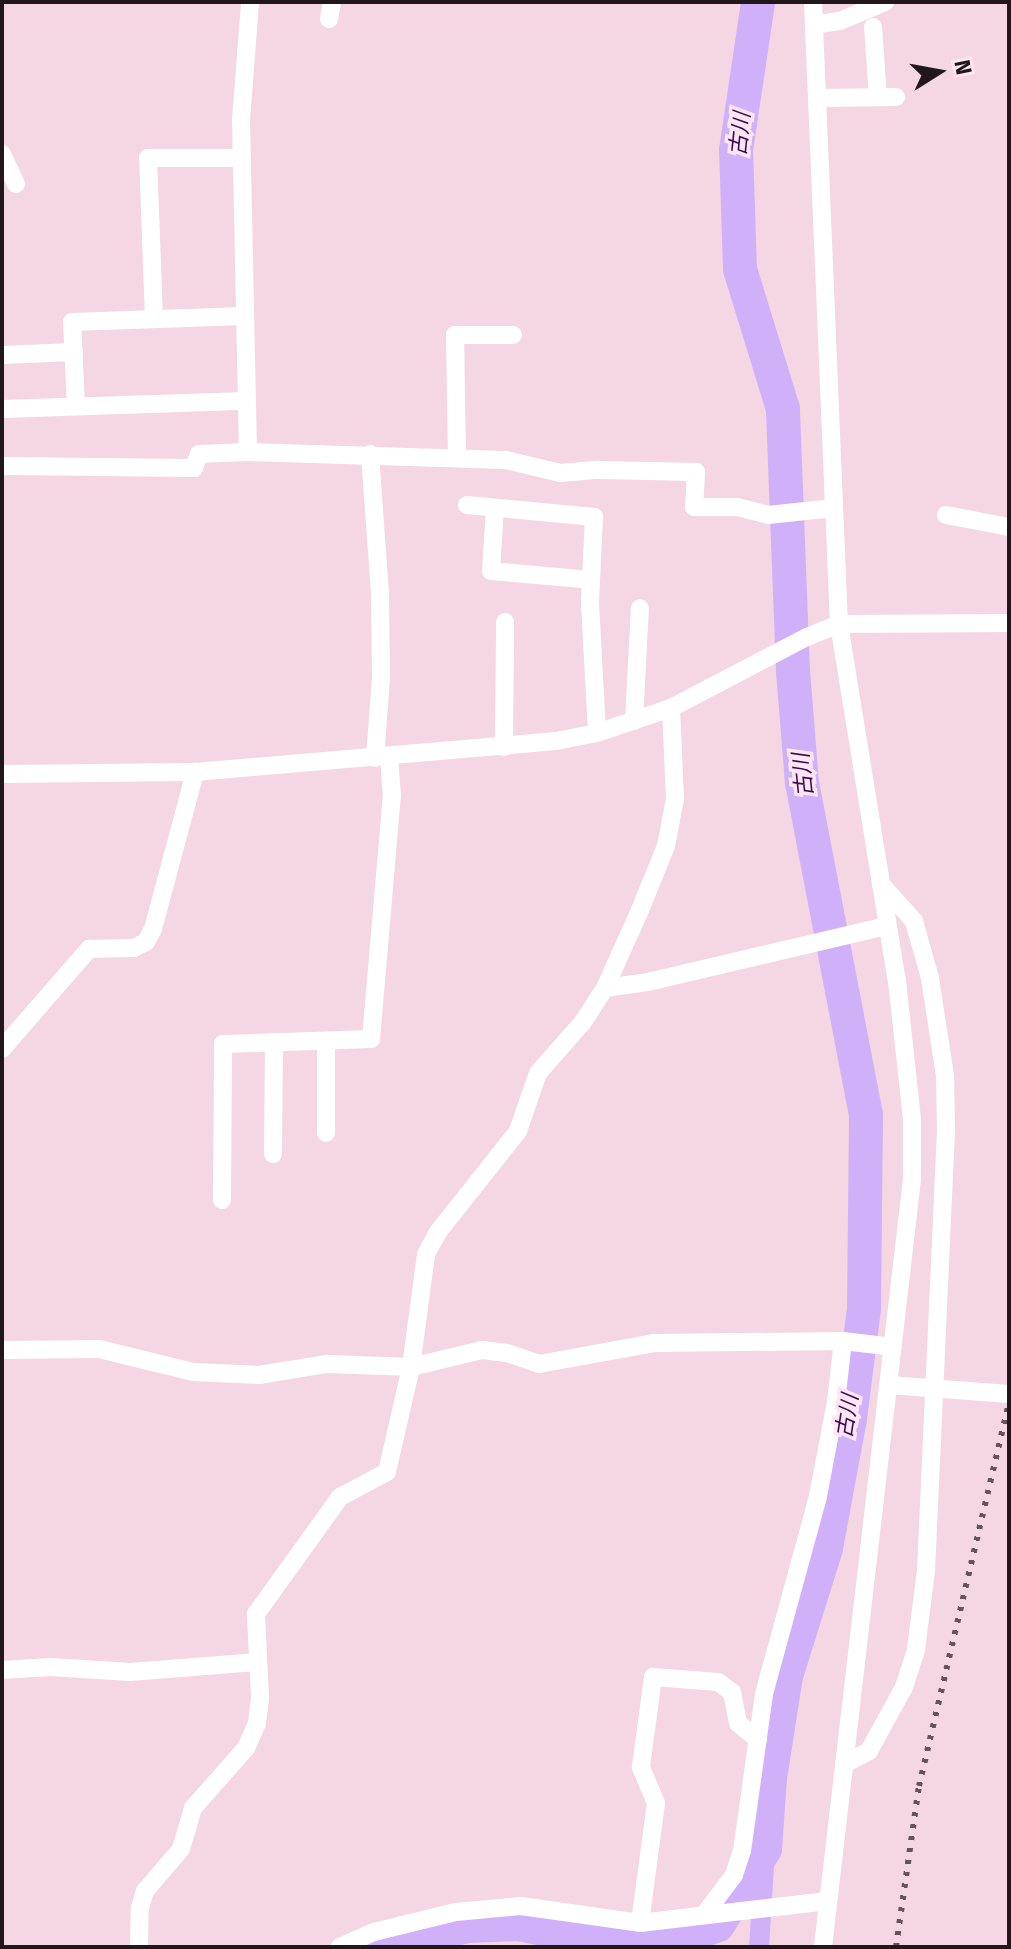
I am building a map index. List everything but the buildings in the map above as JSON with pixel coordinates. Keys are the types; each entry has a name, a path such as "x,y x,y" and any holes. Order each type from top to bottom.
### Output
{"street":[{"path":"248,452 241,120 250,2"},
{"path":"813,2 839,624 907,1060 912,1120 912,1179 884,1346 889,1385 823,1947"},
{"path":"814,25 840,21 885,2"},
{"path":"817,98 887,97 873,27"},
{"path":"2,154 16,184"},
{"path":"154,319 148,158 242,158"},
{"path":"76,406 72,322 245,316"},
{"path":"457,458 455,335 513,335"},
{"path":"2,355 74,352"},
{"path":"2,409 247,401"},
{"path":"2,466 194,468 199,454 248,452 506,460 560,473 598,470 696,472 694,507 737,507 768,515 834,508"},
{"path":"222,1200 223,1044 371,1039 392,796 382,757 380,595 370,454"},
{"path":"467,505 594,517 591,580 597,733"},
{"path":"495,508 491,571 591,580"},
{"path":"946,515 1009,527"},
{"path":"634,721 640,608"},
{"path":"504,747 505,622"},
{"path":"2,774 195,772 504,747 597,733 671,708 807,637 839,624 1009,623"},
{"path":"139,1947 140,1908 145,1891 181,1849 193,1808 246,1748 257,1723 260,1697 256,1614 340,1497 387,1472 411,1367 426,1254 438,1232 518,1131 538,1073 583,1022 605,988 666,846 675,799 671,708"},
{"path":"2,1049 89,949 134,948 146,942 153,929 195,772"},
{"path":"844,1764 869,1751 904,1687 916,1649 926,1571 934,1390 945,1076 930,978 914,921 881,884"},
{"path":"605,988 648,982 887,926"},
{"path":"326,1041 326,1133"},
{"path":"273,1154 274,1042"},
{"path":"2,1350 99,1349 193,1372 259,1375 327,1364 411,1367 482,1350 507,1353 539,1364 655,1343 845,1341 884,1346"},
{"path":"707,1914 734,1875 742,1851 764,1694 818,1496 845,1341"},
{"path":"889,1385 1009,1394"},
{"path":"2,1670 50,1667 130,1672 256,1662"},
{"path":"640,1923 656,1803 641,1767 653,1677 718,1682 732,1692 738,1723 758,1740"},
{"path":"340,1947 374,1932 456,1912 521,1906 640,1923 828,1901"}],"waterway":[{"name":"古川","path":"384,1947 467,1926 519,1924 619,1945 665,1944 718,1925 765,1849 770,1778 786,1676 826,1548 850,1418 864,1308 866,1115 802,783 793,672 783,409 740,269 736,150 758,2"},
{"path":"759,1947 765,1849"}],"railway":[{"path":"896,1947 919,1786 1009,1401"}]}
